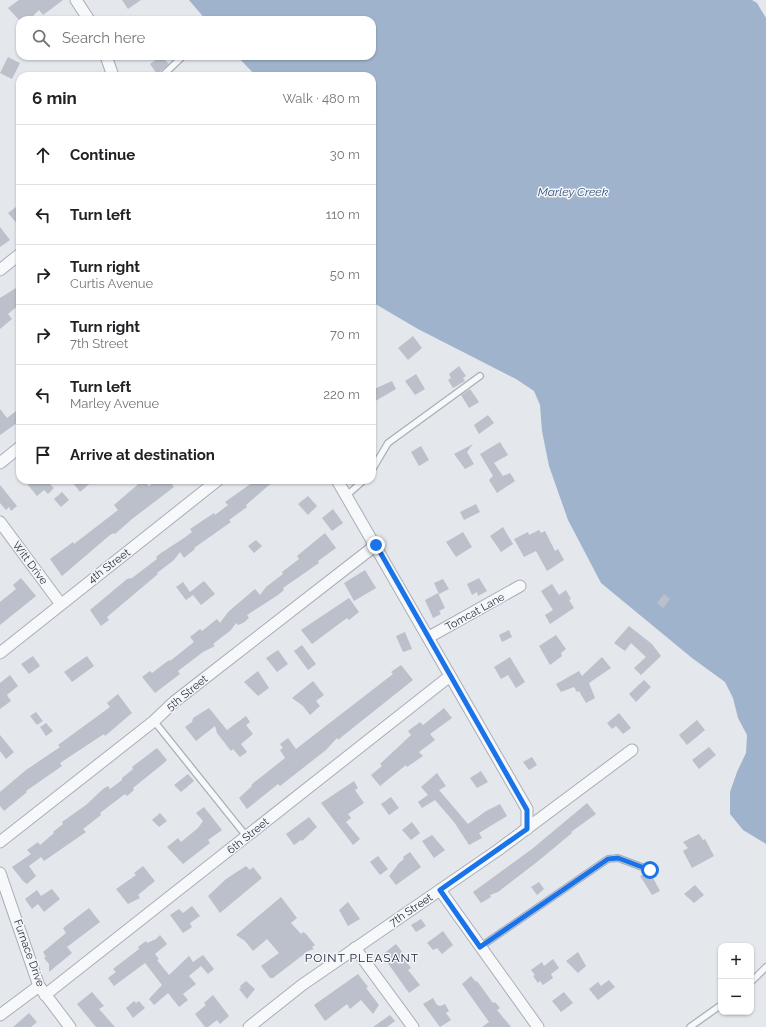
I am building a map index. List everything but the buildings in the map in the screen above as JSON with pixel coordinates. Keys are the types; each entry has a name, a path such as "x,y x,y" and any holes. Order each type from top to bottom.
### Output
{"street":[{"path":"76,0 86,16"},
{"path":"107,60 112,72"},
{"path":"0,270 16,257"},
{"path":"0,463 16,450"},
{"name":"4th Street","path":"0,653 60,603 124,556 213,484"},
{"path":"339,484 429,637 527,810 527,829"},
{"name":"Witt Drive","path":"0,522 60,603"},
{"name":"5th Street","path":"0,842 154,721 174,702 376,545"},
{"name":"Tomcat Lane","path":"429,637 520,586"},
{"name":"6th Street","path":"0,1015 42,990 247,837 450,676"},
{"name":"7th Street","path":"249,1027 302,985 527,829 632,750"},
{"name":"Furnace Drive","path":"0,873 7,900 42,990 70,1027"},
{"path":"440,890 538,1027"},
{"path":"356,948 413,1027"}],"lane":[{"path":"166,72 179,60"},
{"path":"376,463 388,443 480,376"},
{"path":"346,496 360,484"},
{"path":"154,721 247,837"},
{"path":"480,947 608,859 618,858 650,870"},
{"path":"754,979 766,966"},
{"path":"690,1027 718,1006"}],"water":[{"name":"Marley Creek","path":"189,0 752,0 757,3 766,18 766,844 743,830 730,814 730,792 746,753 747,735 738,718 733,698 725,682 692,658 601,583 568,520 549,466 542,431 540,405 534,391 516,379 418,329 376,304 376,72 252,72 241,60 376,60 376,16 203,16"}],"district":[{"name":"POINT PLEASANT","path":"362,958"}],"route":[{"path":"376,545 527,810 527,829 440,890 480,947 608,859 618,858 650,870"}]}
